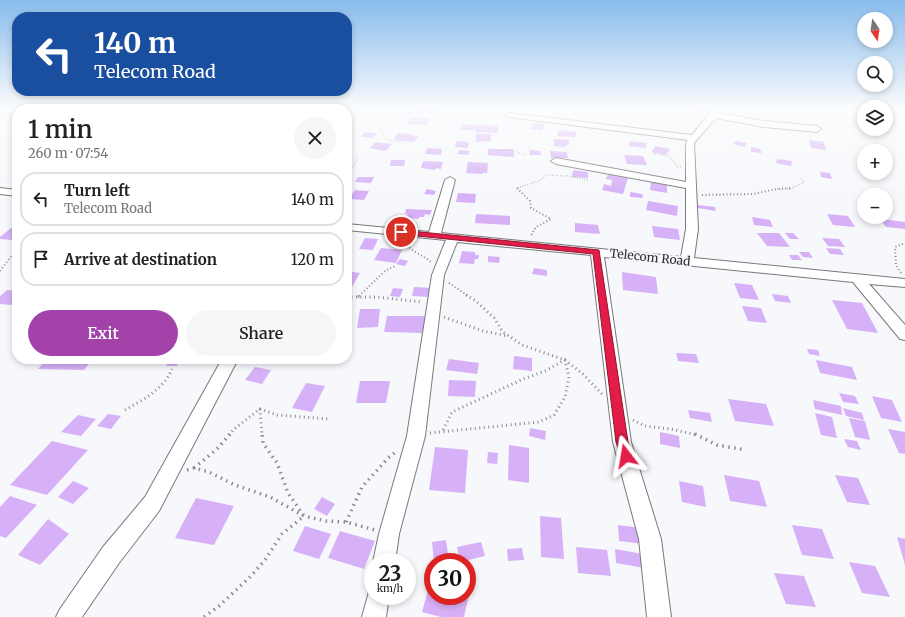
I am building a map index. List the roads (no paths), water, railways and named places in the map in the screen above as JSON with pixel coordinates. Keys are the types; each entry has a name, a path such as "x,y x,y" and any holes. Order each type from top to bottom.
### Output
{"street":[{"path":"682,137 692,138 690,143 692,229 687,260"},
{"path":"556,161 691,190"},
{"path":"434,236 450,180"},
{"path":"0,191 12,192"},
{"name":"Telecom Road","path":"352,227 857,278 904,280"},
{"path":"386,553 389,534 416,436 438,275 453,237"},
{"path":"596,252 622,442 650,539 659,617"},
{"path":"857,278 905,335"},
{"path":"68,617 111,555 152,504 227,364"},
{"path":"374,617 376,605"}]}
